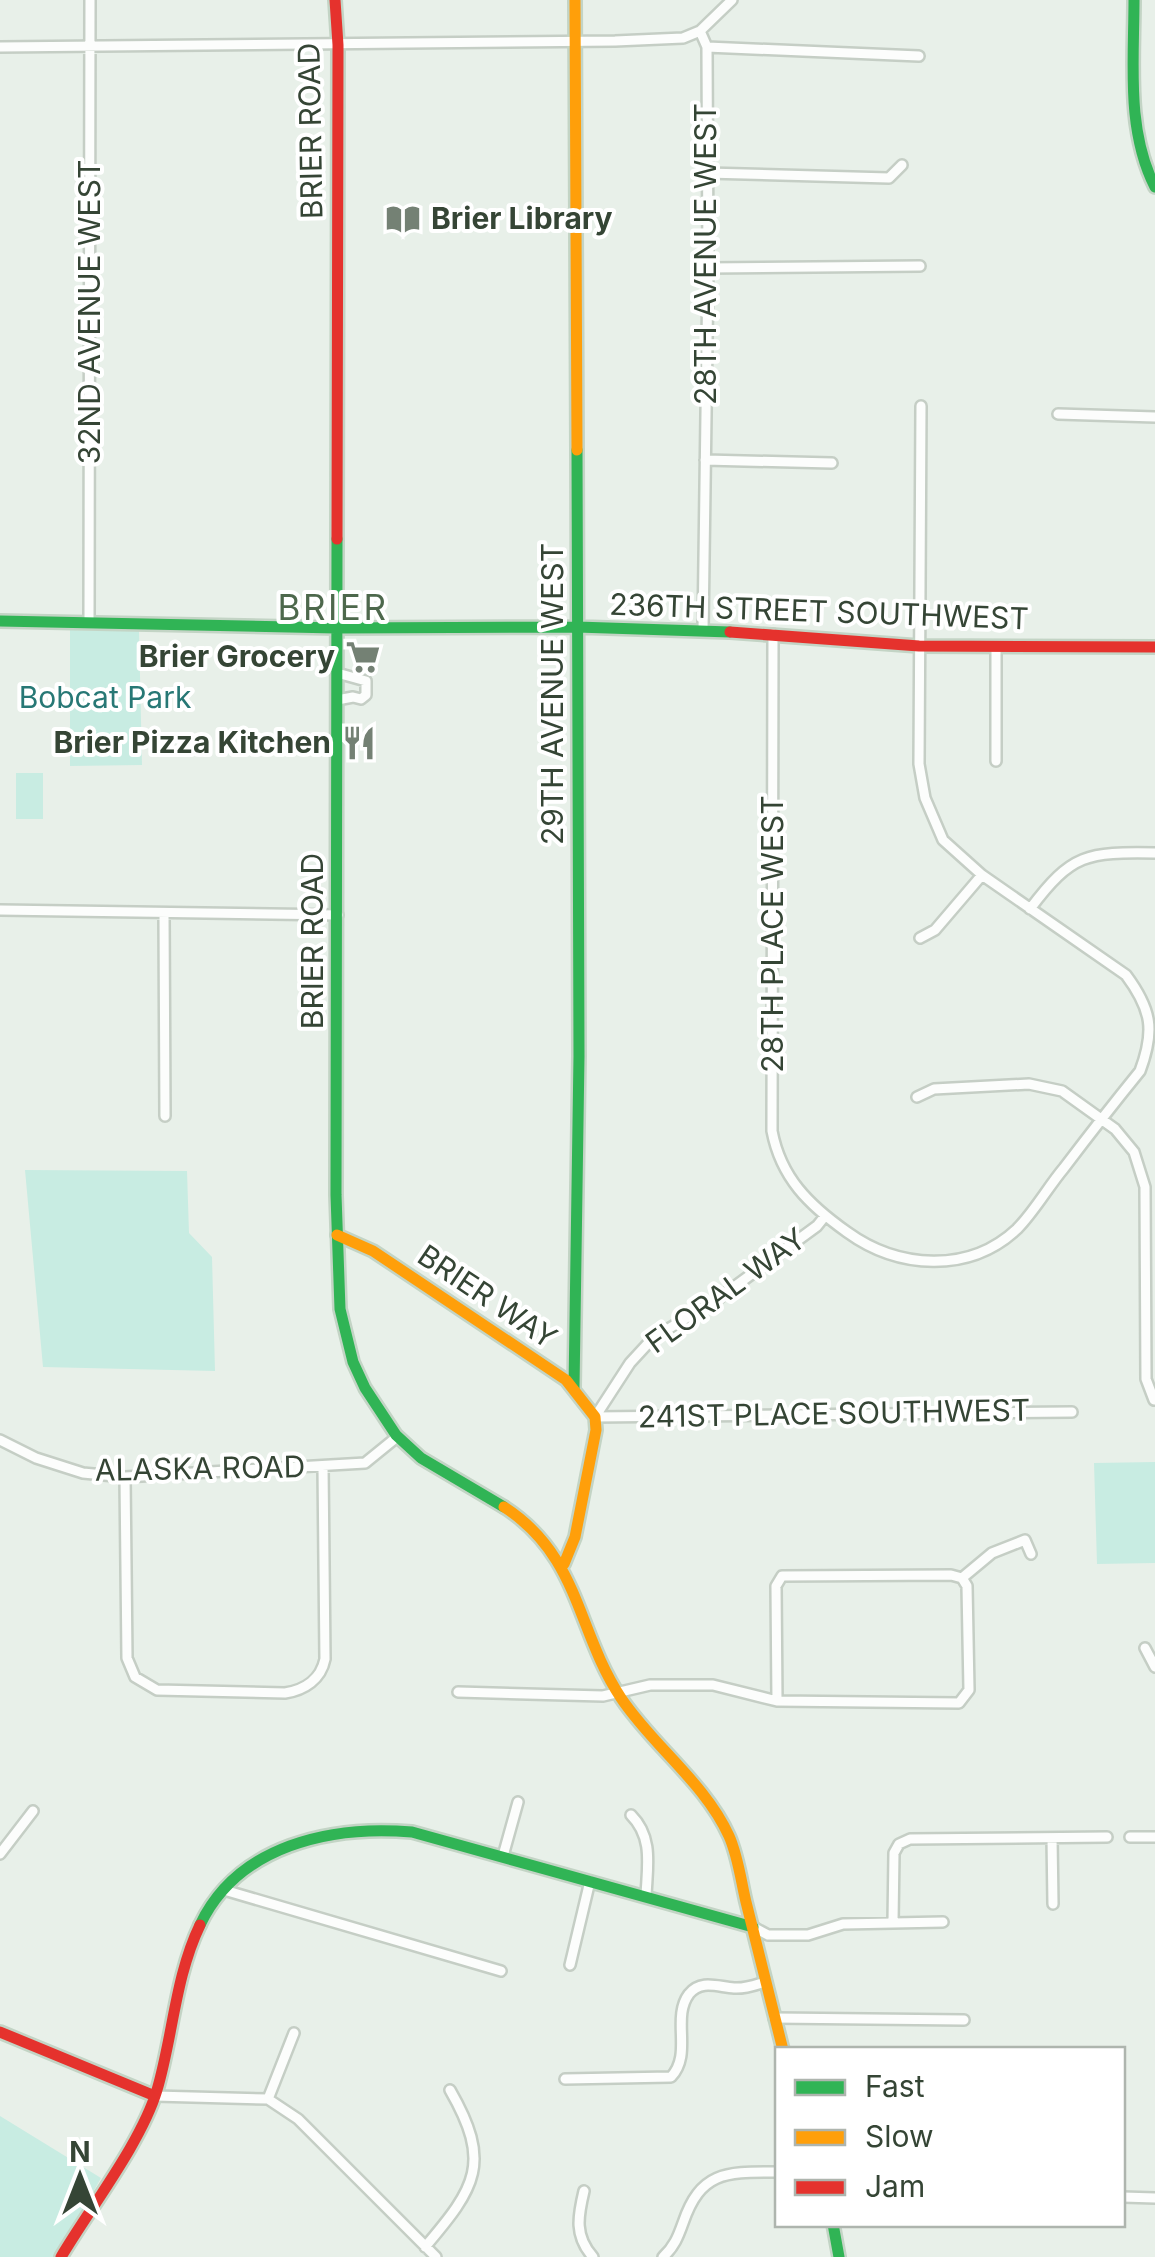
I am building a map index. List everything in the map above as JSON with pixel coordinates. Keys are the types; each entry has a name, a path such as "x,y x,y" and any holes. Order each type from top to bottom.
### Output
{"street":[{"name":"32ND AVENUE WEST","path":"89,623 90,0"},
{"name":"BRIER ROAD","path":"335,0 336,1235 344,1342 363,1387 397,1437 430,1465 500,1501 537,1532 564,1564 617,1693 723,1824 737,1863 782,2047"},
{"name":"29TH AVENUE WEST","path":"574,1388 579,1069 575,0"},
{"path":"0,47 338,46 384,41 684,38 700,31 732,0"},
{"path":"1134,0 1138,135 1142,161 1155,187"},
{"path":"700,31 707,47 919,56"},
{"name":"28TH AVENUE WEST","path":"702,631 707,47"},
{"path":"707,173 889,178 902,165"},
{"path":"708,268 920,266"},
{"path":"921,406 919,764 925,798 942,840 982,875 1126,975 1152,1015"},
{"path":"1058,414 1155,417"},
{"path":"705,460 832,463"},
{"name":"236TH STREET SOUTHWEST","path":"0,621 336,628 577,627 773,634 919,646 1155,647"},
{"name":"28TH PLACE WEST","path":"773,634 772,1131 777,1156 795,1188 852,1236 891,1256 921,1262 982,1253 1016,1229 1140,1071 1150,1046 1152,1015"},
{"path":"996,647 996,761"},
{"path":"336,673 366,682 366,695 361,699 353,696 337,700"},
{"path":"1030,910 1051,881 1074,861 1099,853 1155,853"},
{"path":"920,938 936,930 982,875"},
{"path":"0,910 338,916"},
{"path":"164,914 165,1116"},
{"path":"917,1097 934,1089 1029,1084 1062,1090 1102,1118 1134,1152 1150,1187 1146,1379 1154,1400"},
{"name":"FLORAL WAY","path":"595,1417 630,1363 653,1338 778,1257 825,1216"},
{"name":"BRIER WAY","path":"336,1235 373,1251 574,1388 595,1417"},
{"name":"241ST PLACE SOUTHWEST","path":"595,1417 1072,1412"},
{"path":"564,1564 575,1537 596,1430 595,1417"},
{"name":"ALASKA ROAD","path":"0,1440 36,1458 83,1473 125,1477 366,1462 397,1437"},
{"path":"125,1477 127,1658 135,1677 157,1690 285,1693 304,1688 317,1677 326,1659 323,1466"},
{"path":"962,1578 992,1553 1025,1540 1031,1554"},
{"path":"458,1692 603,1696 650,1685 713,1686 777,1701 959,1703 969,1690 967,1586 962,1578 782,1576 776,1586 777,1701"},
{"path":"1145,1648 1155,1668"},
{"path":"503,1856 518,1802"},
{"path":"0,1854 33,1811"},
{"path":"632,1815 648,1842 646,1897"},
{"path":"62,2257 155,2096 193,1941 208,1909 245,1871 279,1849 311,1836 363,1827 412,1832 753,1927 768,1935 808,1935 843,1924 942,1922"},
{"path":"1130,1837 1155,1838"},
{"path":"1052,1838 1053,1904"},
{"path":"893,1922 894,1853 899,1844 910,1839 1107,1838"},
{"path":"570,1966 590,1881"},
{"path":"224,1890 501,1971"},
{"path":"565,2079 671,2078 683,2054 681,2032 686,1998 702,1986 735,1988 765,1982"},
{"path":"774,2018 964,2020"},
{"path":"0,2032 155,2096 268,2099 298,2118 436,2257"},
{"path":"268,2099 294,2032"},
{"path":"426,2247 462,2205 474,2163 468,2121 450,2090"},
{"path":"663,2257 676,2244 692,2197 703,2185 736,2172 775,2172"},
{"path":"584,2191 577,2222 581,2238 593,2257"},
{"path":"1125,2197 1155,2198"},
{"path":"834,2227 839,2257"}],"green space":[{"name":"Bobcat Park","path":"70,630 139,631 142,765 70,766"},
{"path":"16,773 43,773 43,819 16,819"},
{"path":"25,1170 187,1171 189,1233 212,1257 215,1371 43,1367"},
{"path":"1155,1462 1155,1563 1097,1564 1094,1463"},
{"path":"0,2116 101,2178 57,2257 0,2257"}],"traffic: fast":[{"path":"1134,0 1136,119 1139,142 1155,187"},
{"path":"574,1388 579,1056 577,450"},
{"path":"337,539 336,1195 340,1309 353,1362 396,1435 421,1458 504,1507"},
{"path":"0,621 730,632"},
{"path":"200,1925 217,1898 262,1859 319,1837 381,1831 412,1832 753,1927"},
{"path":"834,2227 839,2257"}],"traffic: slow":[{"path":"575,0 577,450"},
{"path":"337,1235 373,1251 566,1380 595,1417 596,1430 575,1537 564,1564"},
{"path":"504,1507 529,1526 548,1548 563,1571 621,1698 693,1782 729,1836 782,2047"}],"traffic: jam":[{"path":"335,0 337,539"},
{"path":"730,632 919,646 1155,647"},
{"path":"61,2257 127,2153 149,2110 185,1965 200,1925"},
{"path":"0,2032 155,2096"}],"place":[{"name":"Brier Library","path":"403,219"},
{"name":"Brier Grocery","path":"363,657"},
{"name":"Brier Pizza Kitchen","path":"359,743"}],"district":[{"name":"BRIER","path":"333,608"}]}
